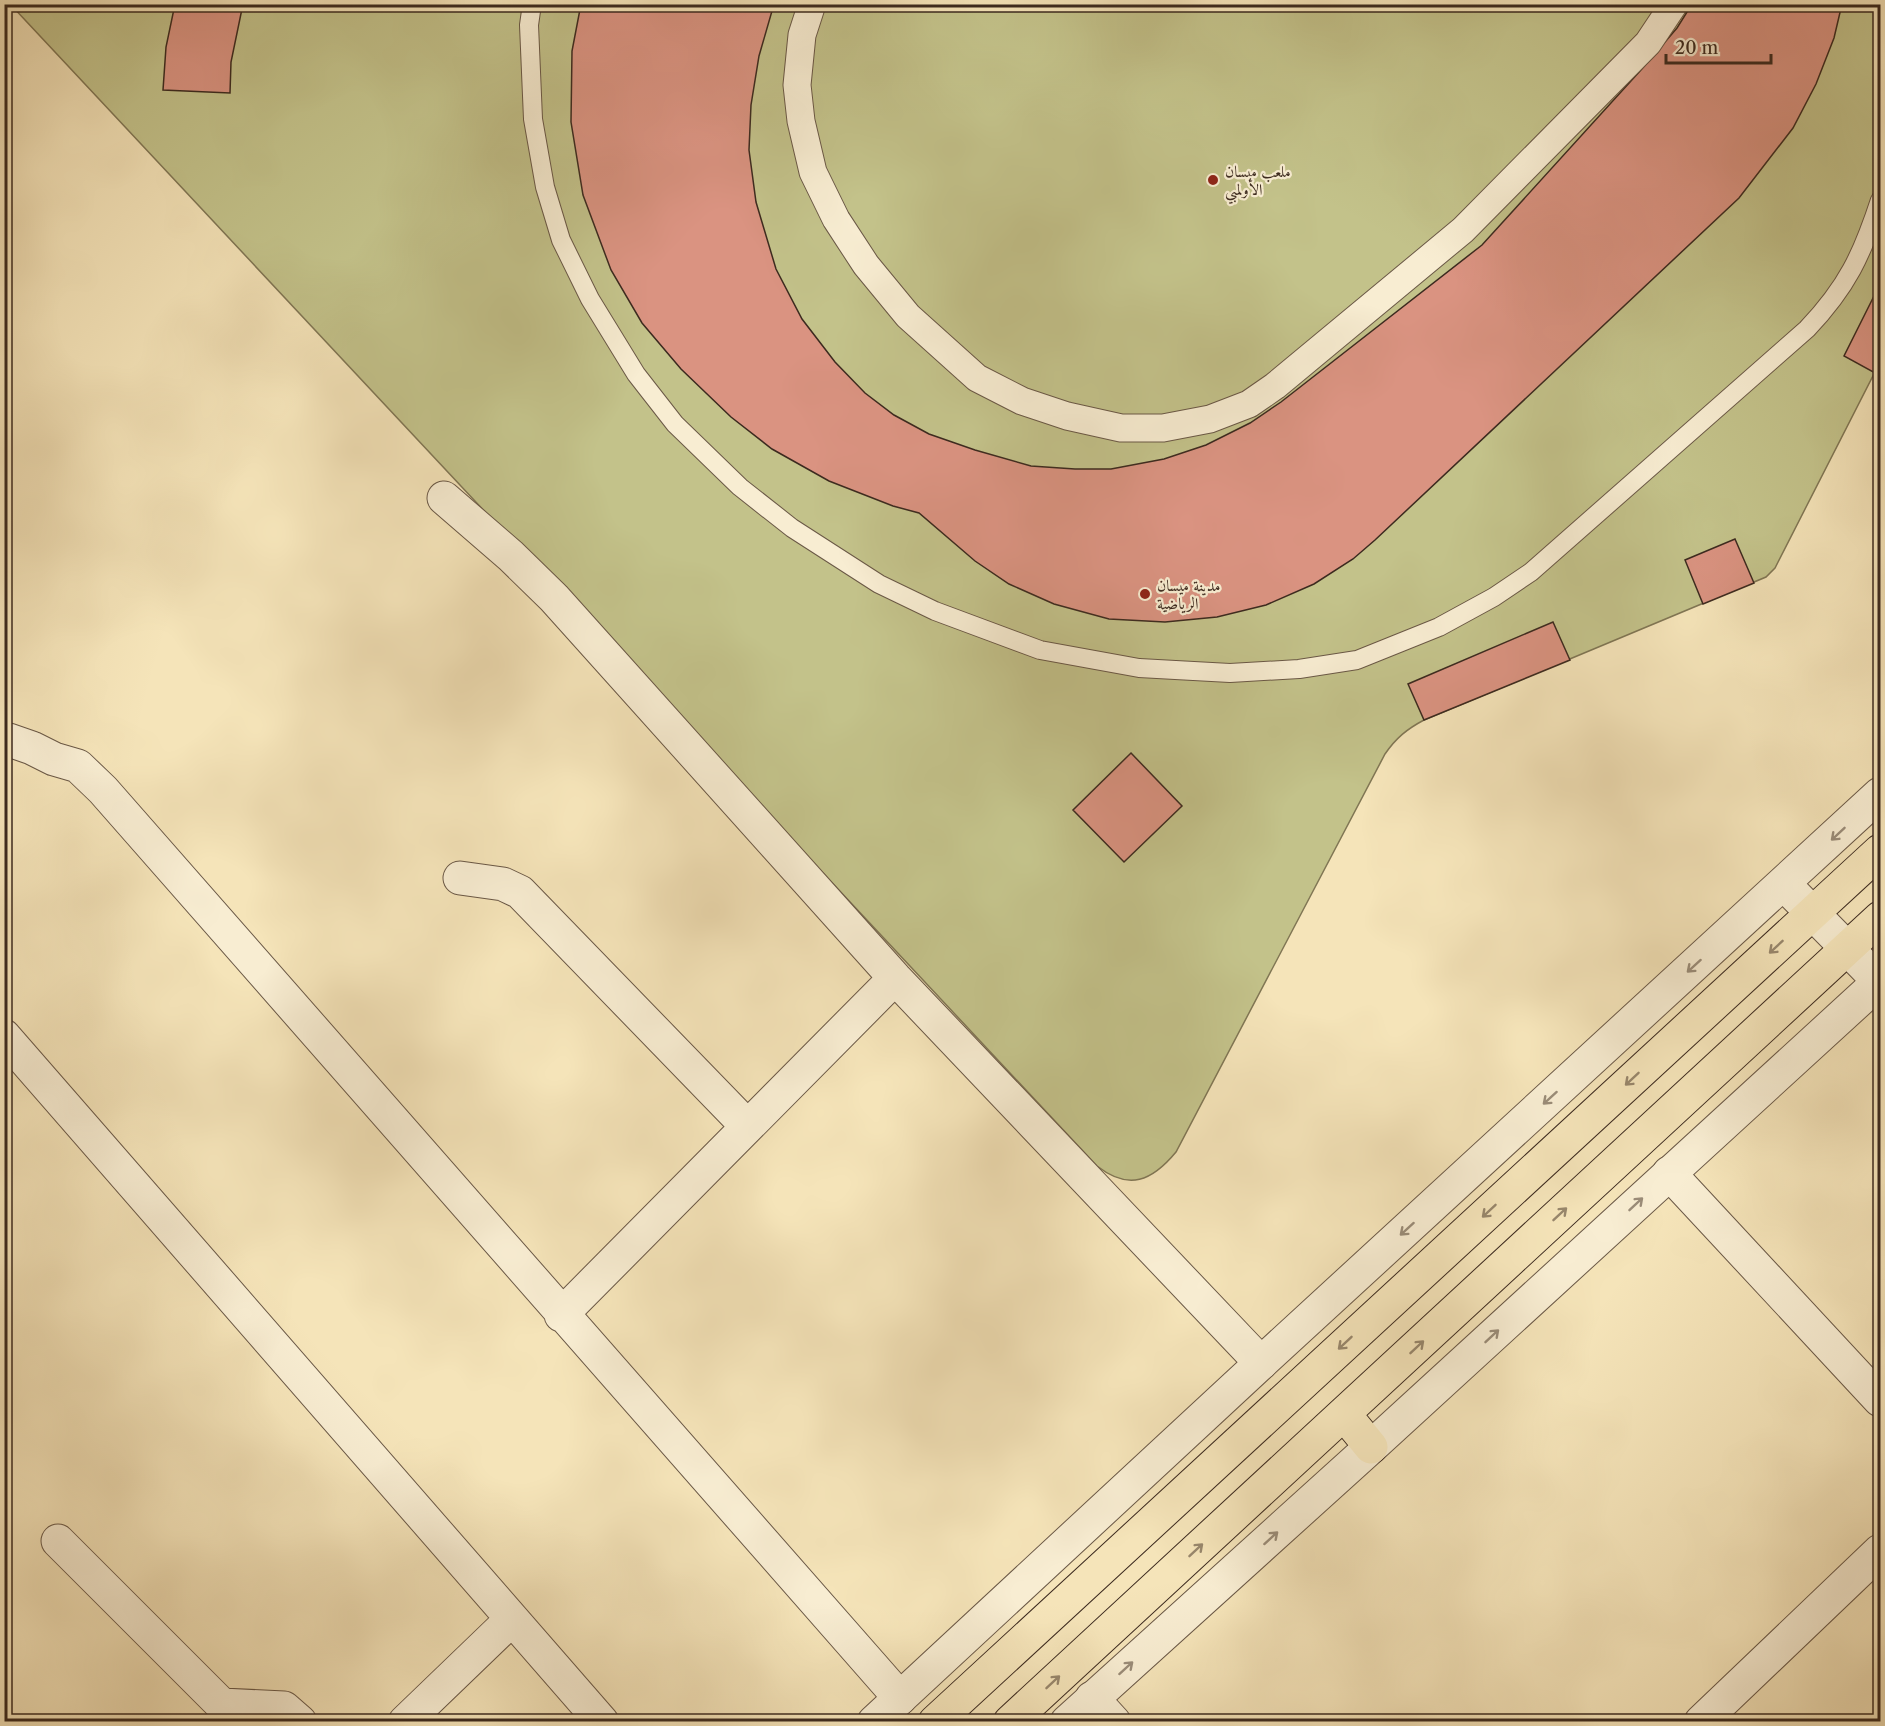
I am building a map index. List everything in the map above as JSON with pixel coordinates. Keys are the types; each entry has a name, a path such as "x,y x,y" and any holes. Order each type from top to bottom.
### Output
{"main road":[{"path":"935,1722 1881,850"},
{"path":"1010,1722 1881,918"},
{"path":"1344,1414 1371,1448"}],"street":[{"path":"812,4 802,35 797,85 801,121 813,172 836,219 873,274 908,316 977,378 1022,401 1067,416 1121,428 1162,428 1210,419 1249,404 1275,386 1463,230 1648,43 1674,4"},
{"path":"444,498 511,556 554,598 895,978 1260,1363"},
{"path":"4,741 9,740 54,759 78,766 102,790 561,1315 900,1698"},
{"path":"874,1722 1260,1363 1881,794"},
{"path":"460,878 504,884 520,892 747,1126"},
{"path":"1067,1722 1103,1710 1371,1448 1880,981 1784,884"},
{"path":"561,1315 895,978"},
{"path":"4,1036 602,1722"},
{"path":"1669,1173 1881,1400"},
{"path":"58,1541 222,1705 284,1708 300,1722"},
{"path":"1701,1722 1881,1551"},
{"path":"405,1722 513,1619"}],"lane":[{"path":"532,4 529,25 533,119 545,188 561,240 590,299 630,365 675,424 740,487 792,528 879,584 934,611 1040,650 1139,668 1230,673 1299,669 1357,660 1439,627 1494,597 1531,572 1807,329 1825,310 1847,280 1867,239 1881,200"}],"shaded area":[{"name":"مدينة ميسان الرياضية","path":"11,5 1880,5 1880,362 1775,568 1766,577 1424,720 1407,730 1393,743 1385,754 1176,1152 1149,1176 1130,1180 1119,1178 1097,1166"}],"building":[{"path":"175,4 243,4 231,62 230,93 163,90 166,47"},
{"path":"581,4 774,4 759,56 751,105 749,150 756,202 776,269 802,319 835,362 865,393 894,415 929,434 1031,466 1111,469 1164,459 1206,445 1250,423 1281,402 1482,245 1640,71 1677,28 1692,4 1842,4 1834,38 1816,84 1793,128 1739,198 1375,540 1353,559 1314,584 1266,605 1217,617 1165,622 1109,619 1054,604 1009,584 975,561 919,513 893,506 829,481 772,449 731,417 681,369 642,323 611,270 583,195 571,122 572,51"},
{"path":"1880,284 1880,362 1875,373 1844,356"},
{"path":"1735,539 1754,583 1703,604 1685,560"},
{"path":"1553,622 1570,660 1424,720 1408,684"},
{"path":"1131,753 1182,806 1124,862 1073,810"}],"place":[{"name":"ملعب ميسان الأولمبي","path":"1213,180"},
{"name":"مدينة ميسان الرياضية","path":"1145,594"}]}
